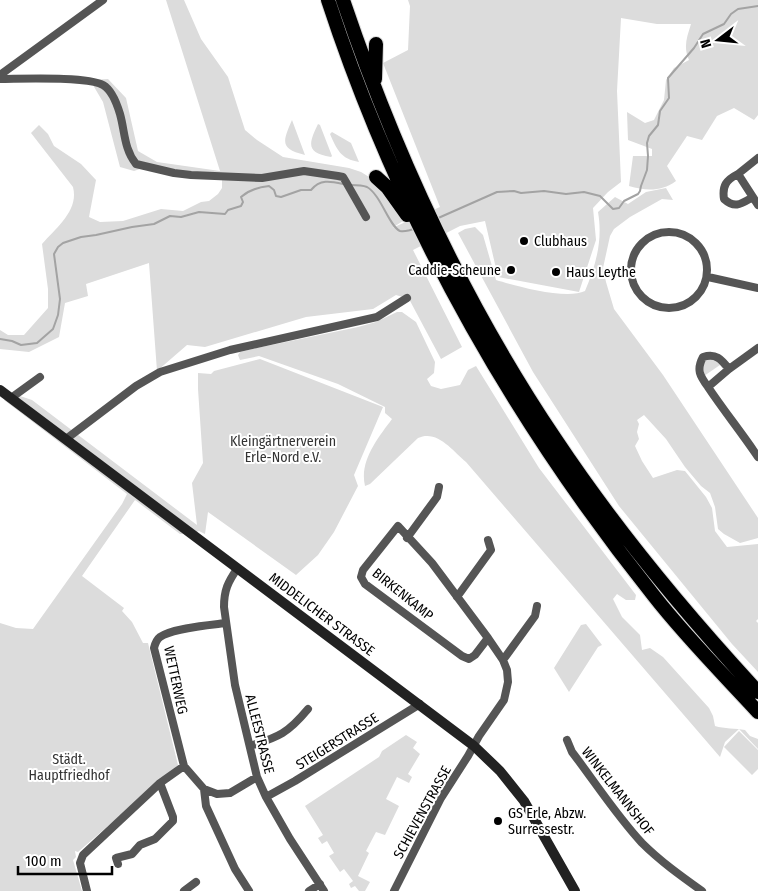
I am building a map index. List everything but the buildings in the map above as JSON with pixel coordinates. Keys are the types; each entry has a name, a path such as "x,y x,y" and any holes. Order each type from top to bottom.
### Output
{"highway":[{"path":"328,0 361,95 418,217 430,249 486,354 573,489 655,598 758,712"},
{"path":"343,0 375,90 399,148 418,217"},
{"path":"375,90 376,44"},
{"path":"376,177 443,243 507,361 561,447 620,528 667,588 716,647 758,692"}],"street":[{"path":"0,75 103,0"},
{"path":"0,80 72,80 103,85 110,91 117,106 128,153 136,164 191,175 262,178 304,171 338,176 342,177 346,182 366,217"},
{"path":"753,197 740,205 730,204 724,199 723,189 728,179 738,174 758,158"},
{"path":"738,174 758,205"},
{"path":"674,231 688,236 699,245 707,260 708,277 701,293 693,300 681,306 667,308 648,302 636,289 631,267 632,258 641,243 657,233 674,231"},
{"path":"708,277 758,288"},
{"path":"66,439 136,386 160,372 230,350 377,317 407,298"},
{"path":"708,387 758,348"},
{"path":"729,369 716,356 703,357 698,367 699,374 758,457"},
{"name":"MIDDELICHER STRASSE","path":"40,376 8,393 66,439 474,746 500,771 524,801 575,891"},
{"path":"407,538 437,497 439,487"},
{"name":"BIRKENKAMP","path":"474,746 504,700 508,682 507,670 503,660 488,638 432,563 398,526 363,570 361,577 365,584 462,656 469,659 475,655 488,638"},
{"path":"457,597 491,550 488,540"},
{"name":"ALLEESTRASSE","path":"237,568 227,583 224,594 226,623 235,685 257,777 290,839 322,888"},
{"path":"503,660 535,616 537,606"},
{"name":"WETTERWEG","path":"226,623 188,628 165,635 160,637 155,643 154,648 184,766 204,789 206,806 235,869 249,891"},
{"name":"STEIGERSTRASSE","path":"266,797 420,704"},
{"path":"250,746 274,739 285,733 295,725 308,709"},
{"name":"WINKELMANNSHOF","path":"567,740 572,752 625,823 663,862 702,891"},
{"name":"SCHIEVENSTRASSE","path":"394,891 441,798 474,746"},
{"path":"87,891 80,864 83,854 160,783 184,766"},
{"path":"204,789 217,794 230,793 257,777"},
{"path":"118,864 116,858 132,854 140,845 155,839 173,822 173,817 160,783"},
{"path":"184,891 196,882"},
{"path":"310,891 322,888"}],"green space":[{"path":"166,0 184,0 201,39 228,77 245,130 283,157 349,168 361,172 374,180 396,207 403,221 392,228 440,207 383,63 408,50 410,6 408,0 758,0 758,115 754,120 734,108 717,116 702,140 687,136 667,166 676,181 670,185 653,190 629,186 633,156 652,156 652,149 628,140 627,112 645,123 654,120 664,100 666,80 674,68 689,60 686,46 691,24 657,24 621,18 617,91 621,182 608,192 593,208 596,240 579,292 498,277 485,221 460,226 413,250 462,347 441,359 409,299 396,295 373,309 306,317 205,347 187,345 157,371 149,263 86,284 88,296 65,303 59,337 29,352 0,349 0,330 8,335 24,335 48,308 48,289 42,244 60,225 73,203 73,187 31,133 39,125 48,134 54,146 81,164 96,180 89,217 100,222 123,221 161,209 183,211 201,202 209,201 222,188 222,180 140,169 134,171 120,167 103,102 90,80 108,79 126,98 138,151 157,162 220,171"},
{"path":"292,120 305,155 291,150 285,143"},
{"path":"318,124 331,157 317,153 311,146"},
{"path":"332,132 351,143 359,162 348,159 340,153 330,134"},
{"path":"666,188 673,200 662,199 630,217 614,229 610,236 603,268 606,282 614,309 663,375 758,518 758,538 740,543 718,529 715,507 710,493 701,486 666,439 644,415 637,420 639,424 637,432 639,439 635,446 653,478 677,470 685,471 706,497 712,508 715,531 727,547 758,544 758,619 756,621 758,623 758,672 732,644 619,506 533,372 458,233 475,227 483,235 496,280 541,291 566,294 577,293 585,291 598,252 600,232 598,212 615,197 628,204 646,192"},
{"path":"397,312 402,312 416,322 435,362 434,373 427,379 431,386 441,389 460,385 468,370 476,366 539,468 636,595 635,600 626,600 617,594 613,599 622,617 640,635 642,650 650,648 663,657 709,708 715,726 739,729 725,742 720,757 466,462 450,447 432,436 418,438 370,484 365,486 364,477 367,459 392,419 385,413 385,407 338,384 259,356 240,360 238,355 240,352 257,348 358,327 376,322"},
{"path":"260,359 383,407 354,475 358,486 334,532 318,555 296,575 208,512 205,534 199,531 180,534 135,500 82,576 124,608 122,611 132,622 143,643 148,643 178,765 78,852 75,851 76,857 73,860 82,891 0,891 0,623 16,628 33,629 122,504 127,494 4,400 14,394 32,400 197,525 192,483 203,463 198,373 211,374 214,371"},
{"path":"715,359 724,368 720,365 704,376 701,374 705,360"},
{"path":"586,624 602,645 598,647 569,692 554,668 581,625"},
{"path":"739,729 745,730 750,736 758,739 758,749"},
{"path":"739,731 758,750 758,769 752,775 724,747"},
{"path":"406,735 417,742 413,748 420,754 408,774 412,777 409,783 397,777 386,799 399,806 385,835 376,832 366,851 369,853 358,876 370,882 365,891 359,891 355,886 351,888 349,884 353,881 344,869 340,872 329,856 334,853 327,841 322,844 318,838 323,835 305,806 379,757 382,751"}],"waterway":[{"path":"436,219 497,192 514,191 521,193 544,191 566,194 584,192 600,196 613,209 619,208 624,201 640,191 647,170 647,143 649,136 658,125 660,111 669,98 668,78 694,48 703,34 724,24 731,14 738,9 758,6"},
{"path":"0,339 21,345 37,343 53,329 58,315 60,299 54,254 63,243 81,237 154,224 170,216 181,217 199,212 225,214 228,210 241,206 243,202 241,197 261,187 269,186 274,190 276,196 281,197 301,190 311,190 322,182 343,184"},
{"path":"351,185 365,186 372,191 392,223 400,231 416,228"}],"place":[{"name":"Clubhaus","path":"524,241"},
{"name":"Caddie-Scheune","path":"511,270"},
{"name":"Haus Leythe","path":"556,272"},
{"name":"GS Erle, Abzw. Surressestr.","path":"498,821"}],"park label":[{"name":"Kleingärtnerverein Erle-Nord e.V.","path":"283,450"},
{"name":"Städt. Hauptfriedhof","path":"69,768"}]}
